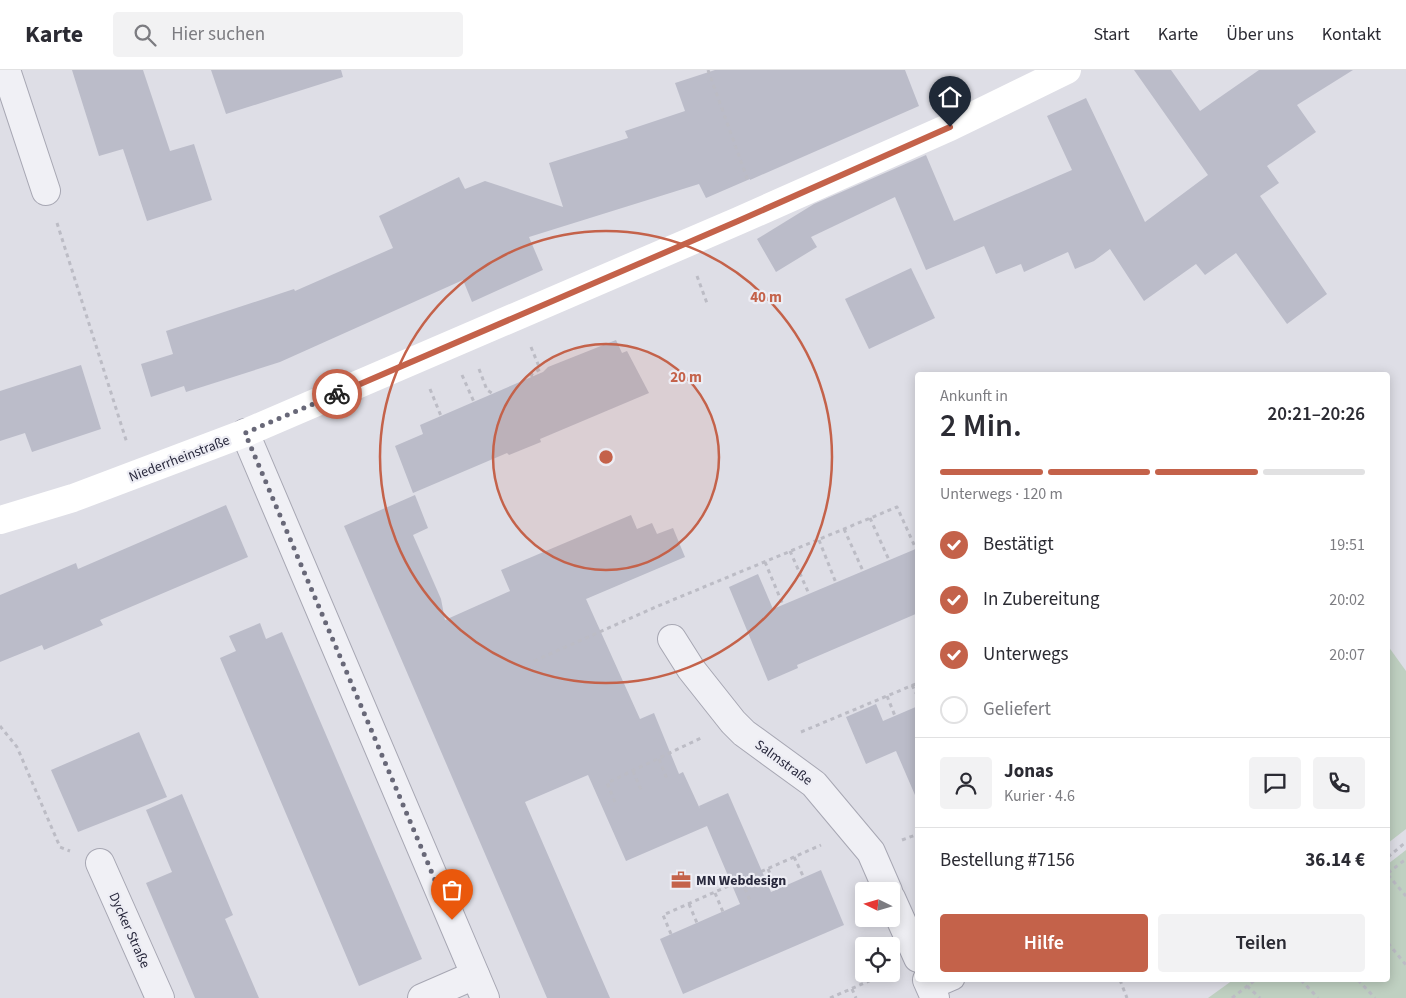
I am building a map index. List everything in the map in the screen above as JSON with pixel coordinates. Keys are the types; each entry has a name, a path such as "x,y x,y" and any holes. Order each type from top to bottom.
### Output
{"main road":[{"name":"Niederrheinstraße","path":"0,520 73,498 245,433 760,212 950,127 1067,70"}],"street":[{"path":"6,70 46,191"},
{"path":"245,433 480,986 422,998"},
{"name":"Salmstraße","path":"672,639 691,669 732,722 814,784 871,852 884,882"},
{"name":"Dycker Straße","path":"100,863 160,998"},
{"path":"900,918 915,951"}],"path":[{"path":"708,70 760,212"},
{"path":"46,191 137,475"},
{"path":"534,661 658,606 897,507 915,547"},
{"path":"870,518 889,560"},
{"path":"844,529 863,571"},
{"path":"819,540 836,583"},
{"path":"790,551 809,594"},
{"path":"765,562 783,605"},
{"path":"764,748 915,684"},
{"path":"912,685 915,691"},
{"path":"886,696 895,716"},
{"path":"615,802 607,783 732,722"},
{"path":"0,726 17,747 60,847 100,863"},
{"path":"658,759 667,779"},
{"path":"633,771 641,790"},
{"path":"671,934 662,915 853,831"},
{"path":"1390,855 1406,842"},
{"path":"794,857 804,878"},
{"path":"1390,872 1406,858"},
{"path":"768,869 777,889"},
{"path":"1390,876 1406,896"},
{"path":"742,881 750,901"},
{"path":"715,892 723,912"},
{"path":"689,904 697,924"},
{"path":"1390,945 1406,965"},
{"path":"830,998 867,982"},
{"path":"1121,982 1127,998"},
{"path":"1232,998 1252,982"},
{"path":"1303,982 1318,998"},
{"path":"1360,982 1375,998"},
{"path":"1247,986 1260,998"},
{"path":"852,989 856,998"}],"green space":[{"path":"1390,649 1406,671 1406,829 1390,841"},
{"path":"1406,850 1406,998 1208,998 1230,982 1390,982 1390,862"}],"building":[{"path":"72,70 143,70 170,151 194,144 212,200 147,221 123,149 99,156"},
{"path":"211,70 341,70 343,77 226,114"},
{"path":"715,70 905,70 919,106 706,198 699,184 529,237 543,270 472,302 463,280 280,362 186,392 184,386 151,397 141,364 173,354 166,331 294,289 295,291 393,248 379,216 459,177 465,189 485,181 563,207 549,163 628,138 625,131 685,111 675,83"},
{"path":"1134,70 1171,70 1200,111 1259,70 1353,70 1297,105 1316,132 1267,166 1279,183 1260,196 1327,294 1287,324 1236,253 1205,275 1196,264 1144,301 1110,249 1094,261 1075,269 1068,252 1024,272 1021,264 996,274 984,246 926,270 895,197 811,237 817,247 776,272 757,239 814,204 926,155 954,221 1072,170 1047,116 1086,98 1145,222 1208,175"},
{"path":"911,268 935,318 869,349 845,299"},
{"path":"616,340 622,353 627,351 649,393 540,439 541,442 509,455 507,453 413,493 395,446 423,434 420,425 543,372 548,367"},
{"path":"81,365 101,429 32,452 25,433 0,441 0,391"},
{"path":"415,495 428,528 413,535 441,599 445,620 510,591 501,570 631,515 637,529 652,523 657,534 673,528 685,557 586,599 640,719 654,713 679,774 683,772 700,809 699,806 728,793 771,892 821,870 844,925 683,994 660,939 740,904 707,826 626,861 588,775 525,802 610,998 547,998 344,526"},
{"path":"226,505 248,557 100,620 103,625 44,650 42,645 0,662 0,595 76,563 78,569"},
{"path":"915,549 915,614 797,665 798,668 768,681 729,587 758,574 773,609"},
{"path":"260,623 266,639 282,632 422,959 359,986 220,658 236,651 229,636"},
{"path":"876,704 883,721 915,707 915,795 896,751 866,764 846,717"},
{"path":"139,732 167,797 78,832 51,770"},
{"path":"182,794 233,915 225,919 259,998 195,998 146,883 172,872 146,810"}],"way so far":[{"path":"337,394 245,433 452,920"}],"place":[{"name":"MN Webdesign","path":"681,880"}],"route":[{"path":"337,394 738,221 950,127"}]}
